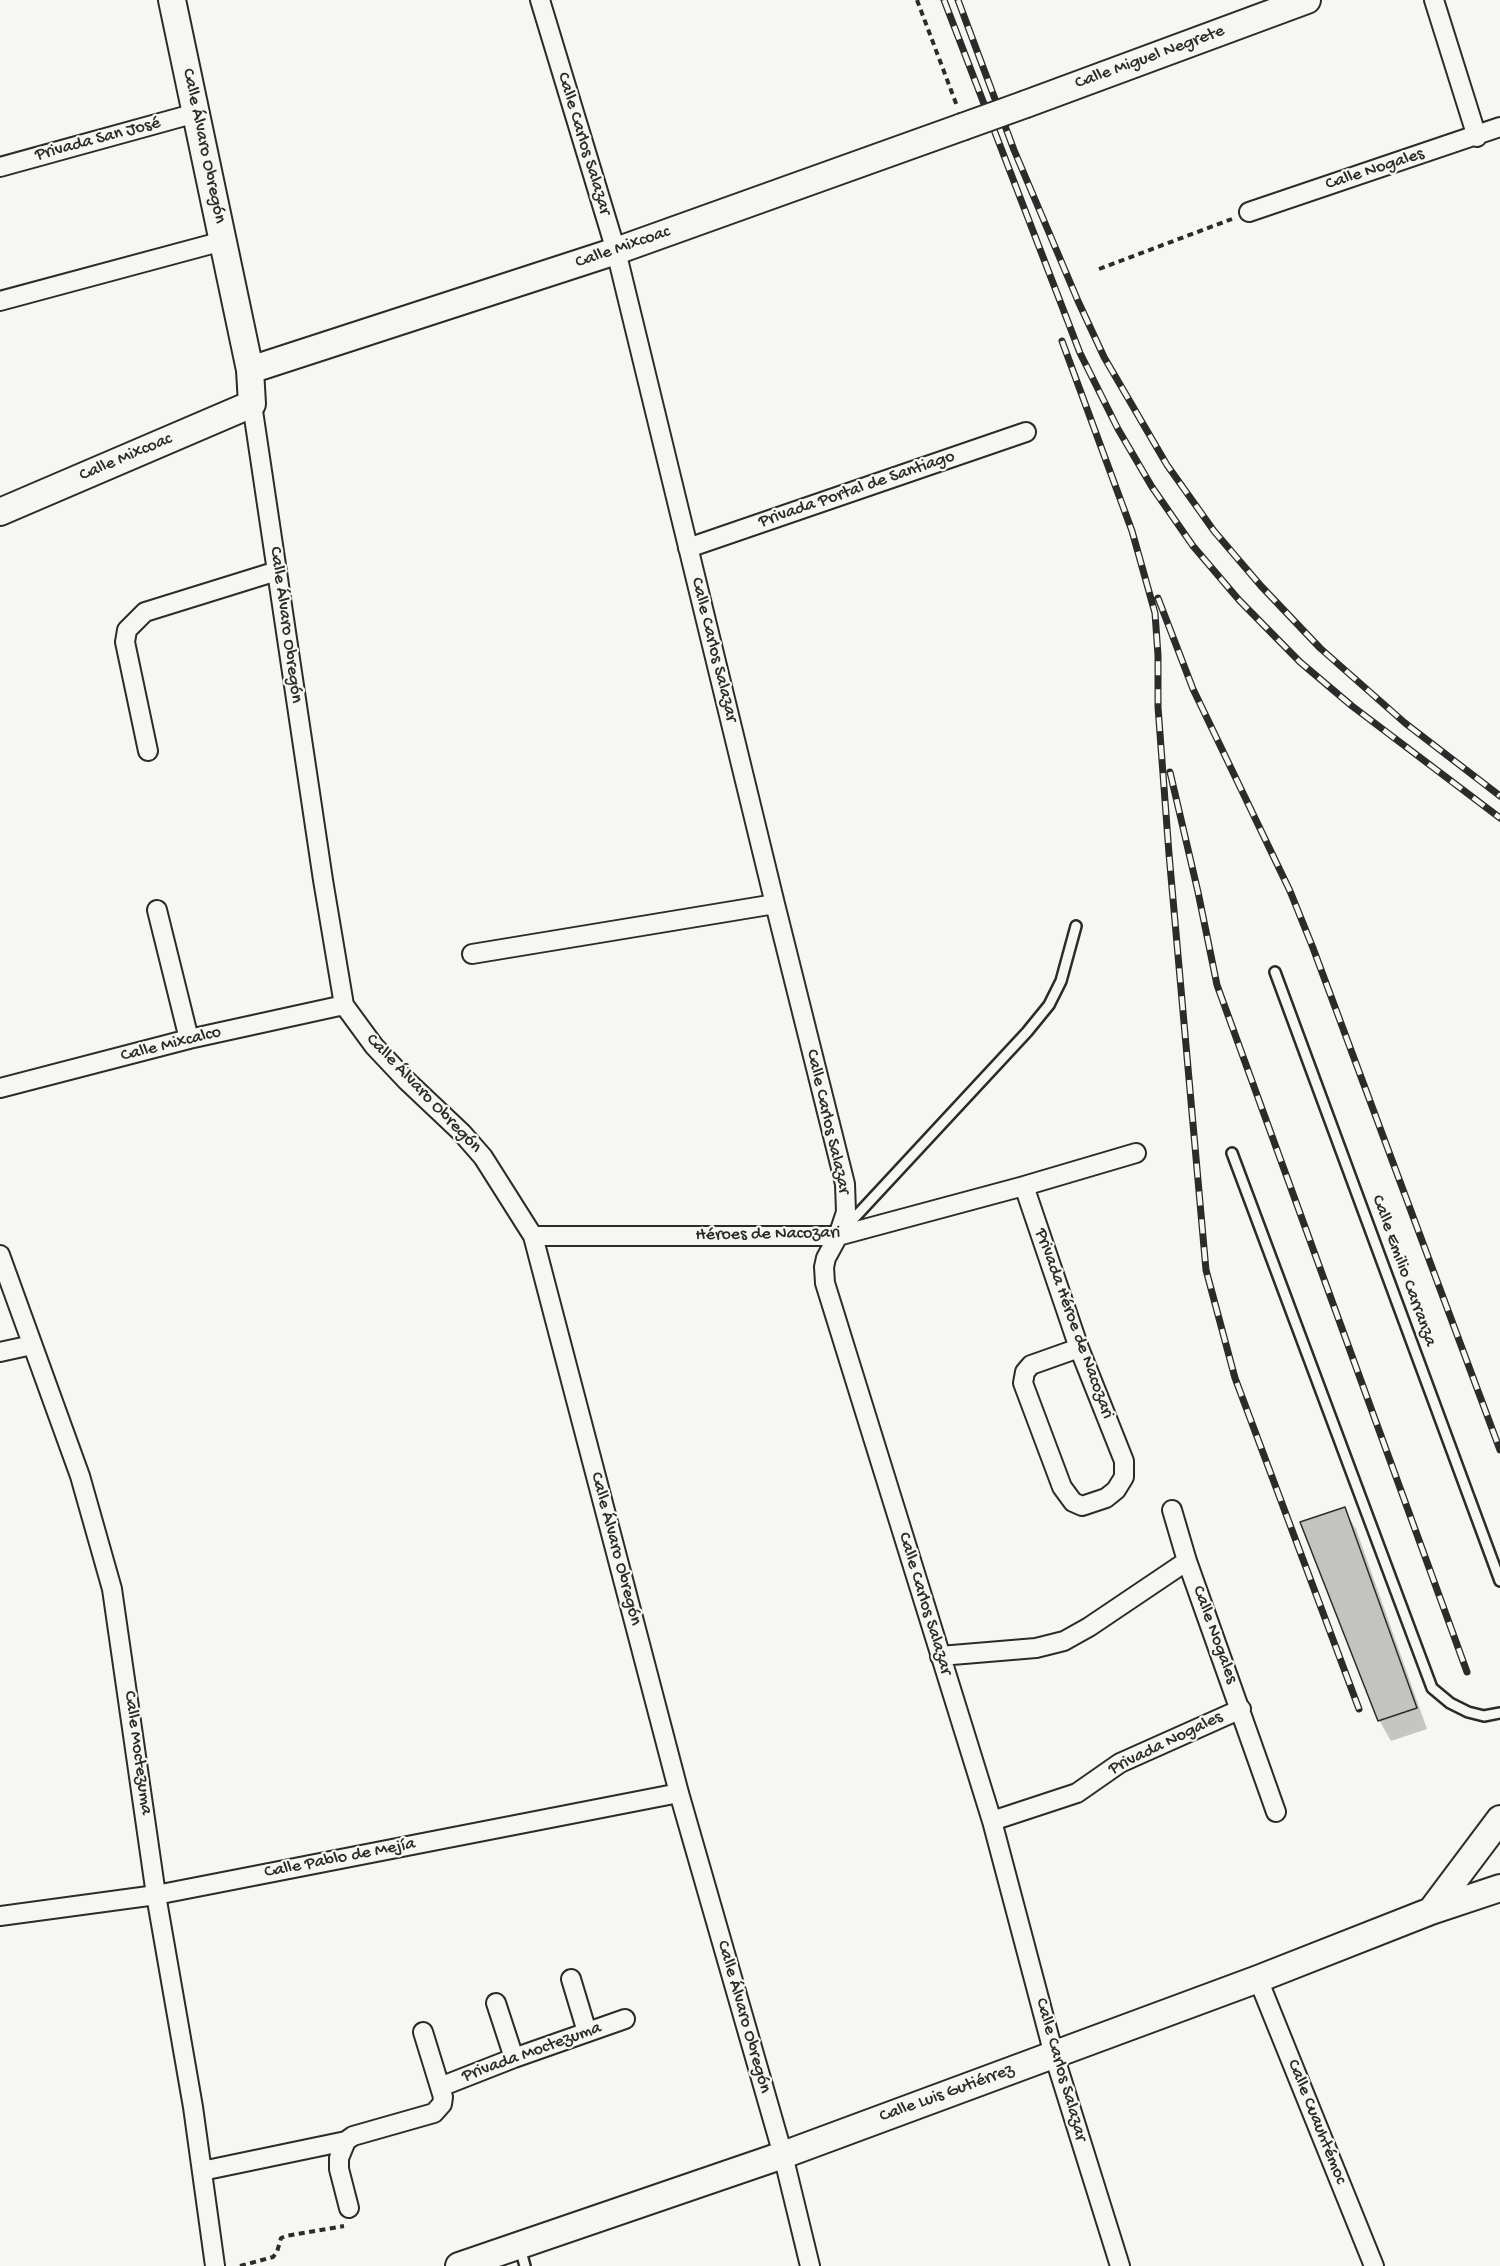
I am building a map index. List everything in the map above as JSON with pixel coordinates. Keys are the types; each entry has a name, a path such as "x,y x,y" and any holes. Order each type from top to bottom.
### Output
{"street":[{"name":"Calle Álvaro Obregón","path":"172,0 250,370 252,404 344,1005 374,1046 407,1081 462,1132 483,1156 532,1236 679,1793 783,2155 810,2266"},
{"name":"Calle Carlos Salazar","path":"540,0 616,251 845,1184 846,1212 838,1236 826,1257 825,1283 992,1821 1054,2055 1120,2266"},
{"name":"Calle Miguel Negrete","path":"993,116 1307,0"},
{"path":"1434,0 1477,137"},
{"name":"Privada San José","path":"0,167 196,113"},
{"name":"Calle Mixcoac","path":"250,370 616,251 954,118 993,116"},
{"name":"Calle Nogales","path":"1249,212 1500,128"},
{"path":"0,301 223,241"},
{"name":"Calle Mixcoac","path":"0,512 252,404"},
{"name":"Privada Portal de Santiago","path":"688,548 1026,432"},
{"path":"148,751 125,642 127,630 145,612 277,571"},
{"path":"472,954 775,904"},
{"path":"157,910 189,1039"},
{"name":"Calle Mixcalco","path":"0,1088 189,1039 344,1005"},
{"name":"Héroes de Nacozari","path":"532,1236 838,1236 1136,1153"},
{"name":"Privada Héroe de Nacozari","path":"1024,1186 1079,1348 1124,1461 1124,1477 1116,1490 1106,1498 1082,1506 1073,1502 1062,1486 1023,1383 1025,1372 1031,1365 1079,1348"},
{"name":"Calle Moctezuma","path":"0,1255 80,1476 112,1589 156,1895 193,2107 215,2266"},
{"path":"0,1352 32,1345"},
{"path":"940,1656 1036,1648 1064,1641 1089,1627 1187,1561 1172,1509"},
{"name":"Calle Nogales","path":"1187,1561 1241,1709"},
{"name":"Privada Nogales","path":"992,1821 1077,1793 1120,1763 1241,1709 1276,1812"},
{"name":"Calle Pablo de Mejía","path":"0,1916 156,1895 679,1793"},
{"path":"1431,1911 1500,1819"},
{"name":"Calle Luis Gutiérrez","path":"459,2266 523,2256 783,2155 1258,1979 1431,1911 1500,1888"},
{"path":"571,1979 587,2032"},
{"name":"Calle Cuauhtémoc","path":"1258,1979 1374,2266"},
{"path":"496,2003 514,2058"},
{"name":"Privada Moctezuma","path":"202,2171 346,2141 353,2136 434,2113 442,2104 441,2092 514,2058 625,2019"},
{"path":"423,2032 441,2092"},
{"path":"346,2141 339,2158 339,2169 349,2208"}],"lane":[{"path":"838,1236 1019,1041 1049,1005 1061,981 1076,926"},
{"name":"Calle Emilio Carranza","path":"1275,972 1500,1581"},
{"path":"1232,1153 1432,1688 1468,1712 1484,1716 1500,1713"}],"path":[{"path":"917,0 958,106 954,118"},
{"path":"1100,269 1249,212"},
{"path":"240,2266 273,2257 281,2238 286,2236 343,2226 351,2217 349,2208"}],"building":[{"path":"1345,1507 1417,1708 1378,1721 1300,1522"}],"railway":[{"path":"944,0 1080,353 1118,429 1152,487 1193,546 1239,600 1300,662 1352,706 1500,818"},
{"path":"958,0 1014,150 1078,301 1104,357 1167,465 1214,531 1261,586 1320,648 1405,723 1500,796"},
{"path":"1062,341 1132,531 1155,613 1158,707 1169,854 1206,1270 1235,1378 1359,1709"},
{"path":"1158,598 1193,689 1290,891 1313,948 1500,1450"},
{"path":"1170,772 1217,985 1467,1672"}]}
